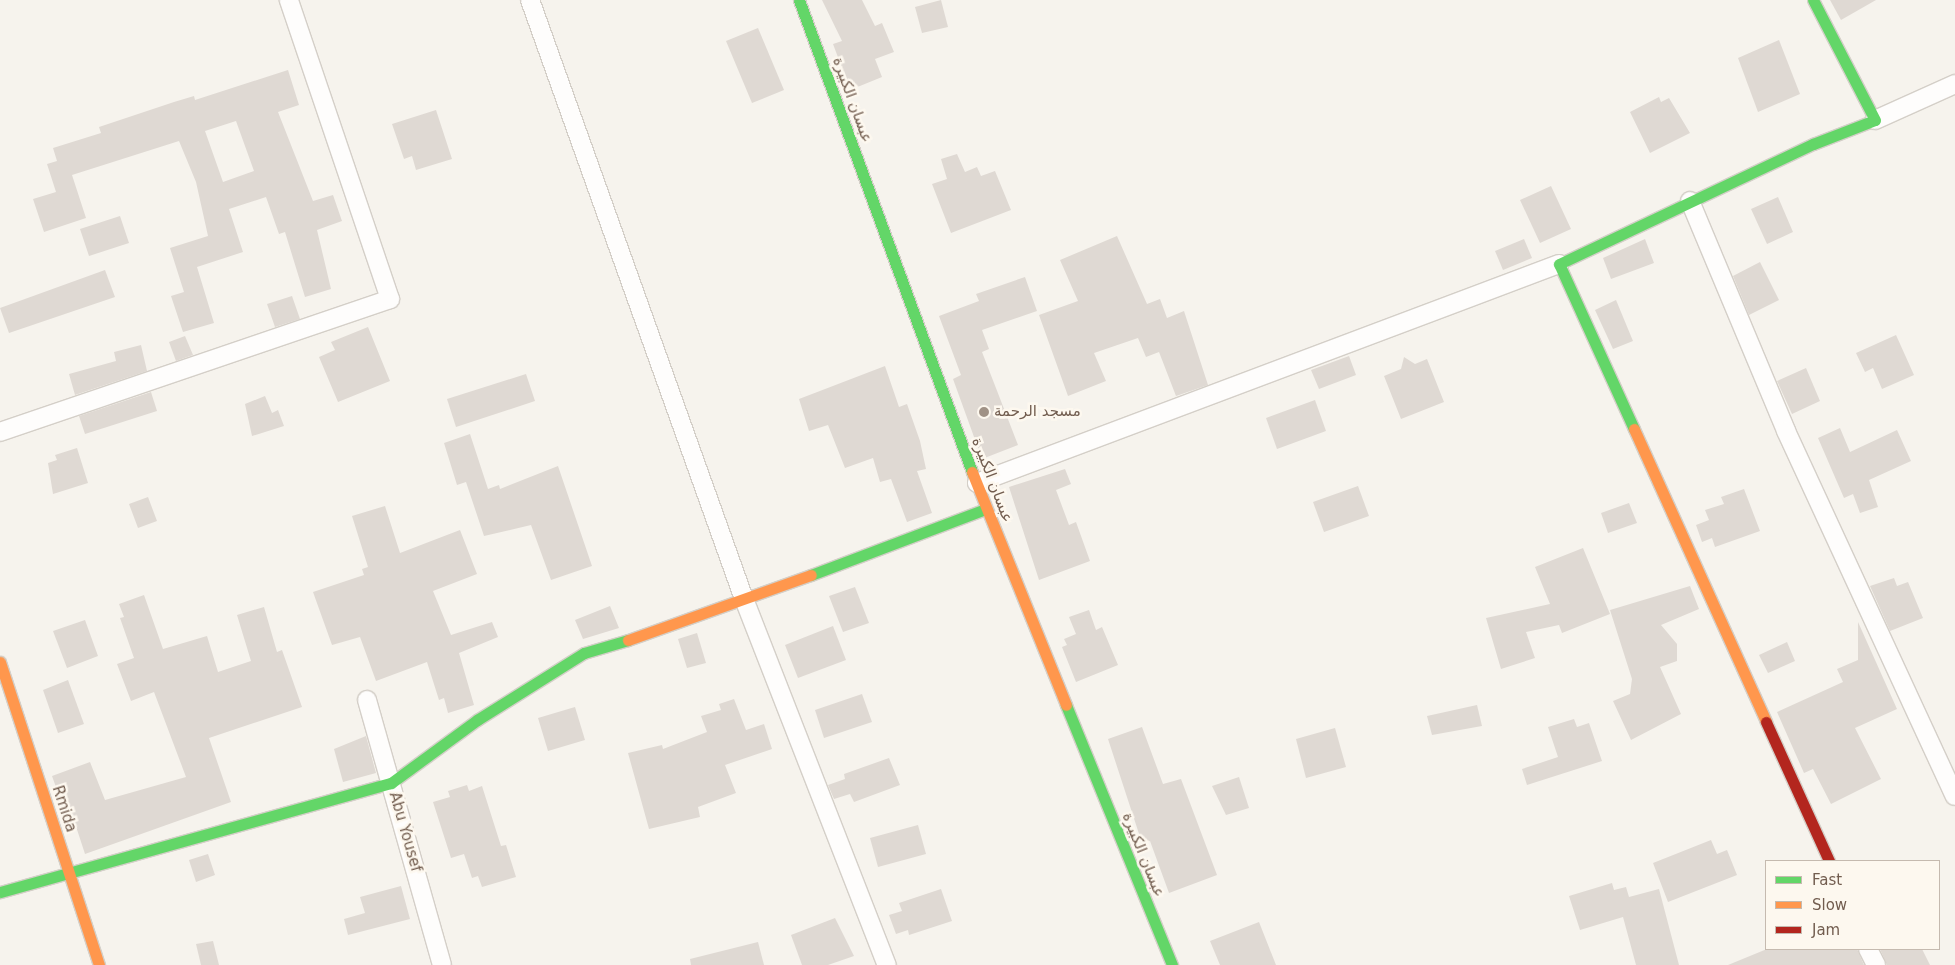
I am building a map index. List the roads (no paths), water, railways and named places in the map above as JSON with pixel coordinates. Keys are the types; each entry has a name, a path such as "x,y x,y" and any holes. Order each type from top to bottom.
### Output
{"street":[{"path":"0,432 390,299 289,0"},
{"path":"530,0 744,598 887,965"},
{"name":"عبسان الكبيرة","path":"799,0 923,347 986,509 1172,965"},
{"path":"1813,0 1875,120"},
{"path":"977,483 1558,264 1690,201 1955,84"},
{"path":"1690,201 1786,431 1955,796"},
{"path":"1558,264 1829,860"},
{"path":"0,892 391,783 477,720 584,653 686,622 744,598 986,509"},
{"name":"Rmida","path":"0,662 99,965"},
{"name":"Abu Yousef","path":"366,700 442,965"},
{"path":"1868,950 1876,965"}],"place":[{"name":"مسجد الرحمة","path":"984,412"}]}
